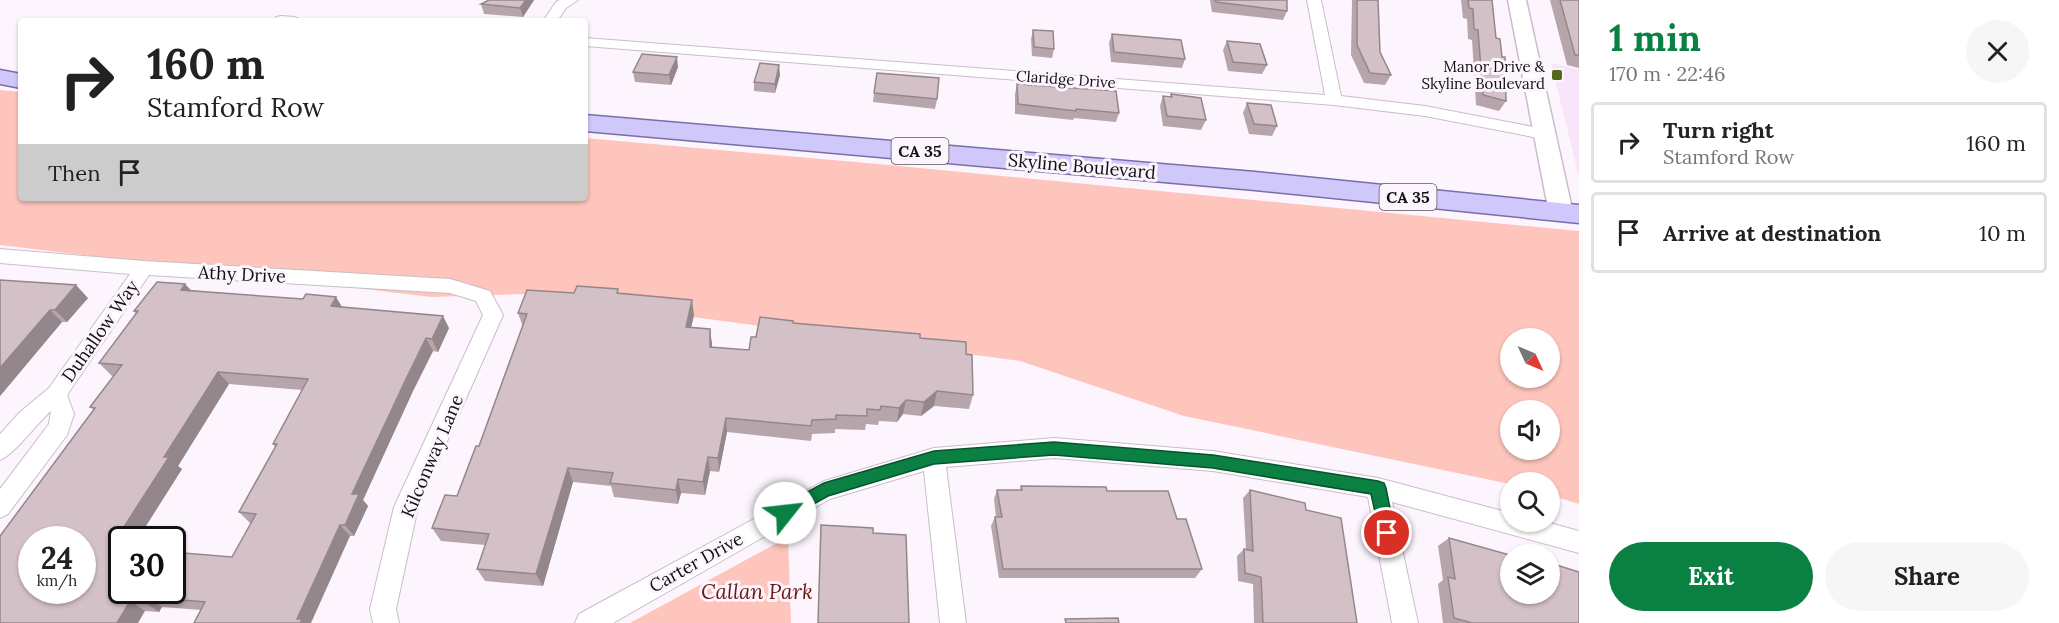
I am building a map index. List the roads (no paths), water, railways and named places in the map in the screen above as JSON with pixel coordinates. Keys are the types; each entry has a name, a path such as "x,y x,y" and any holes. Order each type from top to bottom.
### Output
{"main road":[{"path":"0,80 18,82"},
{"name":"Skyline Boulevard","path":"588,123 1255,181 1570,213"}],"street":[{"path":"552,18 561,5 571,0"},
{"path":"1517,0 1545,134 1570,213"},
{"path":"1310,1 1334,100"},
{"name":"Claridge Drive","path":"588,42 1334,100 1425,111 1545,134"},
{"name":"Athy Drive","path":"0,256 144,268 450,286 483,296"},
{"name":"Duhallow Way","path":"0,450 28,418 56,394 144,268"},
{"name":"Kilconway Lane","path":"386,623 383,609 406,507 493,315 483,296"},
{"name":"Duhallow Way","path":"0,507 59,428 63,414 56,394"},
{"name":"Carter Drive","path":"588,623 824,490 934,458 1054,448 1213,461 1378,488 1579,542"},
{"path":"934,458 953,623"},
{"path":"1378,488 1405,623"}],"place":[{"name":"Manor Drive & Skyline Boulevard","path":"1557,75"}],"park label":[{"name":"Callan Park","path":"757,591"}]}
